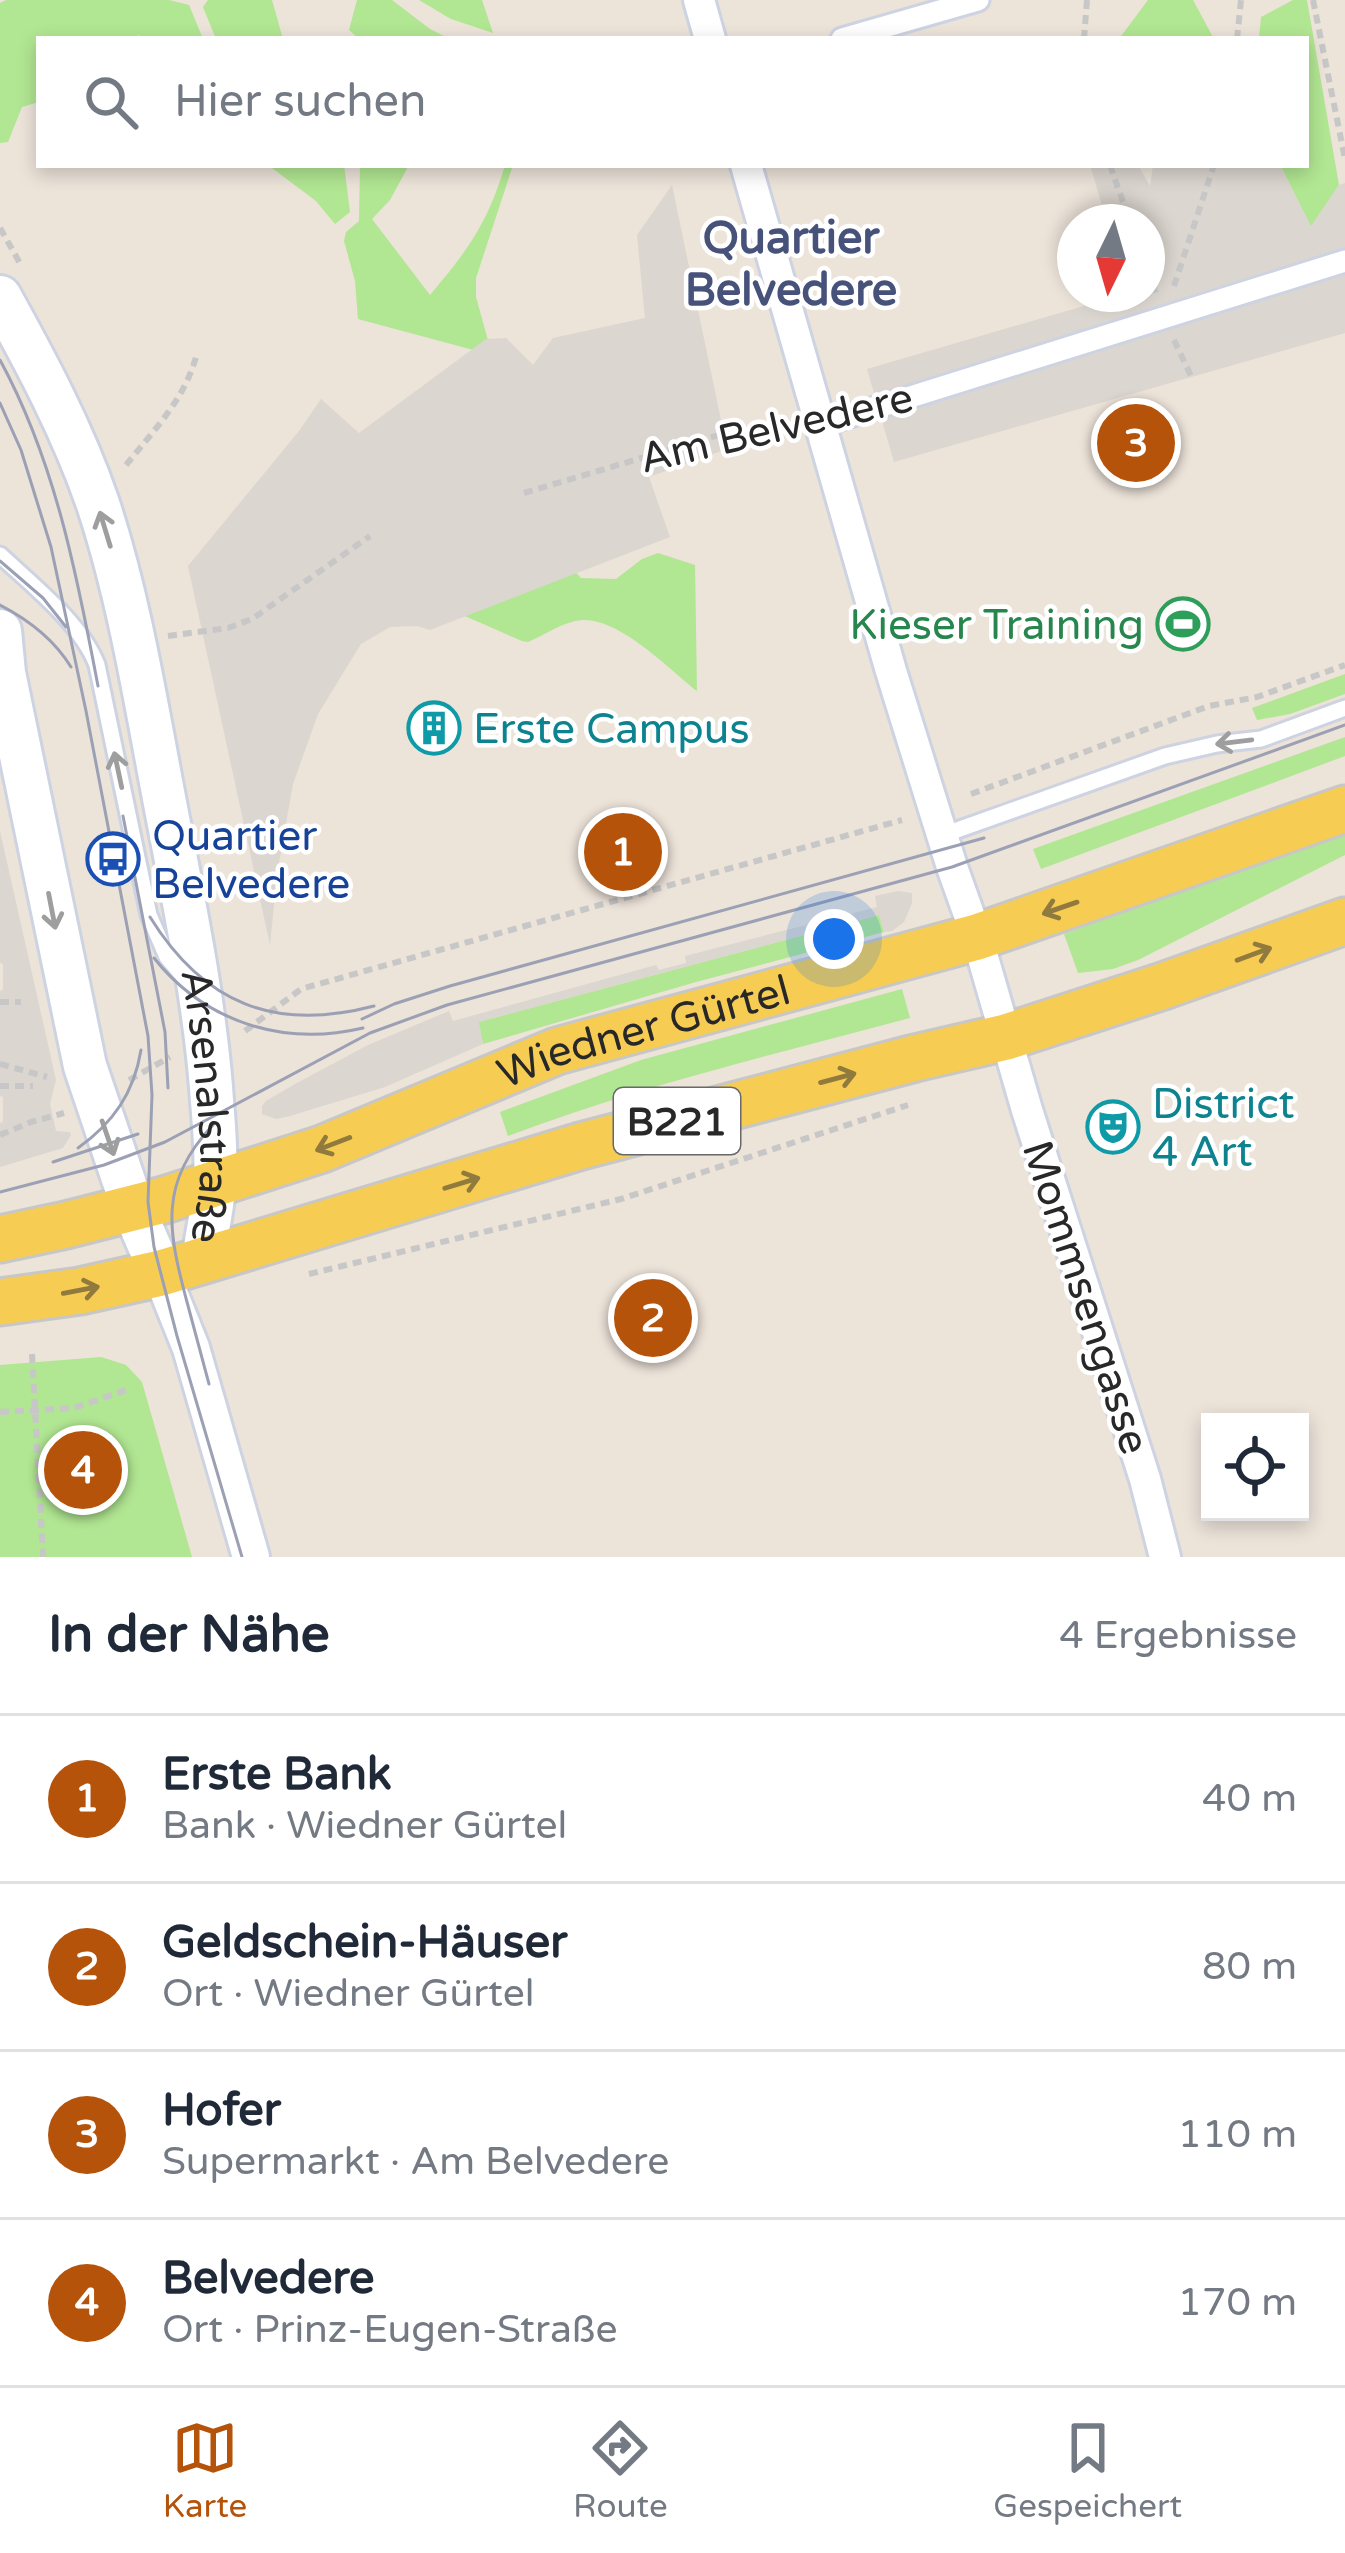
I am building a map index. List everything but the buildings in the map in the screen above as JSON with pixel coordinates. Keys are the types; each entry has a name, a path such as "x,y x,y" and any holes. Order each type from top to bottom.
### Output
{"main road":[{"name":"Arsenalstraße","path":"0,297 74,441 112,549 200,993 216,1145 215,1183 182,1267"},
{"name":"Arsenalstraße","path":"0,631 4,673 94,1099 144,1205 182,1267"},
{"name":"Wiedner Gürtel","path":"144,1205 322,1149 557,1051 977,937 1345,809"},
{"name":"B221","path":"0,1302 80,1291 182,1267 581,1146 1006,1036 1345,921"},
{"name":"B221","path":"0,1239 144,1205"}],"street":[{"path":"699,0 709,36"},
{"path":"852,36 978,0"},
{"name":"Mommsengasse","path":"747,168 892,671 1166,1557"},
{"name":"Am Belvedere","path":"821,425 1345,261"},
{"name":"Arsenalstraße","path":"182,1267 190,1348 251,1557"}],"lane":[{"path":"0,555 91,650 149,915 167,957 200,993"},
{"path":"939,823 1165,756 1261,739 1345,708"}],"path":[{"path":"1084,36 1087,0"},
{"path":"1237,36 1241,0"},
{"path":"1313,0 1345,159"},
{"path":"1111,168 1124,204"},
{"path":"1192,378 1164,318 1213,168"},
{"path":"97,502 174,405 197,353"},
{"name":"Am Belvedere","path":"524,493 722,434 821,425"},
{"path":"133,643 228,628 252,619 370,536"},
{"path":"302,989 939,823 1015,778 1209,706 1258,698 1345,665"},
{"path":"0,1003 20,1002"},
{"path":"0,1064 56,1080"},
{"path":"0,1086 33,1086"},
{"path":"298,1277 621,1198 925,1100"},
{"path":"0,1136 69,1112"},
{"path":"32,1354 43,1557"},
{"path":"0,1412 91,1404 125,1390"}],"green space":[{"path":"169,0 189,5 202,36 36,36 36,103 22,107 8,142 0,143 0,3"},
{"path":"208,0 272,0 282,36 215,36 203,7"},
{"path":"357,0 392,0 444,36 356,36 349,30"},
{"path":"419,0 482,0 493,33 451,19"},
{"path":"1148,0 1193,0 1212,36 1121,36"},
{"path":"1293,0 1307,0 1339,185 1311,227 1282,168 1309,168 1309,36 1259,36 1261,17"},
{"path":"272,168 344,168 350,212 335,224 316,201"},
{"path":"360,168 407,168 390,200 372,219 430,295 475,235 504,168 512,168 476,278 476,297 492,355 358,319 355,281 344,241 346,232 359,221"},
{"path":"522,516 581,578 616,579 658,553 695,565 697,691 612,627 582,620 522,641 410,592"},
{"path":"1345,674 1345,694 1257,720 1252,708"},
{"path":"1345,737 1345,756 1041,869 1033,849"},
{"path":"1345,830 1345,855 1138,960 1078,973 1064,934"},
{"path":"879,915 884,932 483,1044 478,1022"},
{"path":"902,989 910,1018 657,1086 508,1136 500,1112 641,1060"},
{"path":"101,1357 126,1365 142,1382 192,1557 0,1557 0,1365"}],"shaded area":[{"path":"1091,168 1140,168 1150,186 1153,168 1282,168 1311,226 1345,183 1345,333 894,462 867,369 1063,312 1165,312 1165,204 1102,204"},
{"path":"672,185 727,449 649,477 670,537 430,630 390,627 361,644 318,714 293,784 270,945 188,566 321,399 359,433 486,339 506,338 533,365 553,338 645,318 637,235"},
{"path":"0,831 56,1080 50,1104 56,1131 71,1135 63,1148 0,1167 3,964"},
{"path":"912,893 912,903 904,922 892,931 884,932 879,915 479,1022 483,1044 385,1087 290,1116 276,1119 262,1114 266,1101 295,1084 368,1045 449,1011 453,1021 656,965 659,970 686,963 685,956 877,907 875,896"}],"tram line":[{"path":"0,360 50,478 98,686"},
{"path":"0,403 21,450 51,547 148,1036 152,1095 148,1202 154,1247 242,1557"},
{"path":"0,561 43,598 66,627"},
{"path":"0,605 40,631 71,667"},
{"path":"0,1192 104,1165 165,1142 370,1033 447,1005 952,867 1345,725"},
{"path":"123,816 165,1032 168,1088"},
{"path":"362,1019 450,986 984,838"},
{"path":"150,917 194,971 245,1004 305,1015 374,1006"},
{"path":"154,958 197,999 248,1024 304,1034 363,1028"},
{"path":"78,1148 120,1106 141,1050"},
{"path":"209,1384 175,1253 172,1209 183,1167 213,1125"},
{"path":"53,1162 138,1134"}],"place":[{"name":"Hofer","path":"1136,443"},
{"name":"Kieser Training","path":"1183,624"},
{"name":"Erste Campus","path":"434,728"},
{"name":"Erste Bank","path":"623,852"},
{"name":"Quartier Belvedere","path":"113,859"},
{"name":"District 4 Art","path":"1113,1127"},
{"name":"Geldschein-Häuser","path":"653,1318"},
{"name":"Belvedere","path":"83,1470"}],"district":[{"name":"Quartier Belvedere","path":"791,263"}]}
